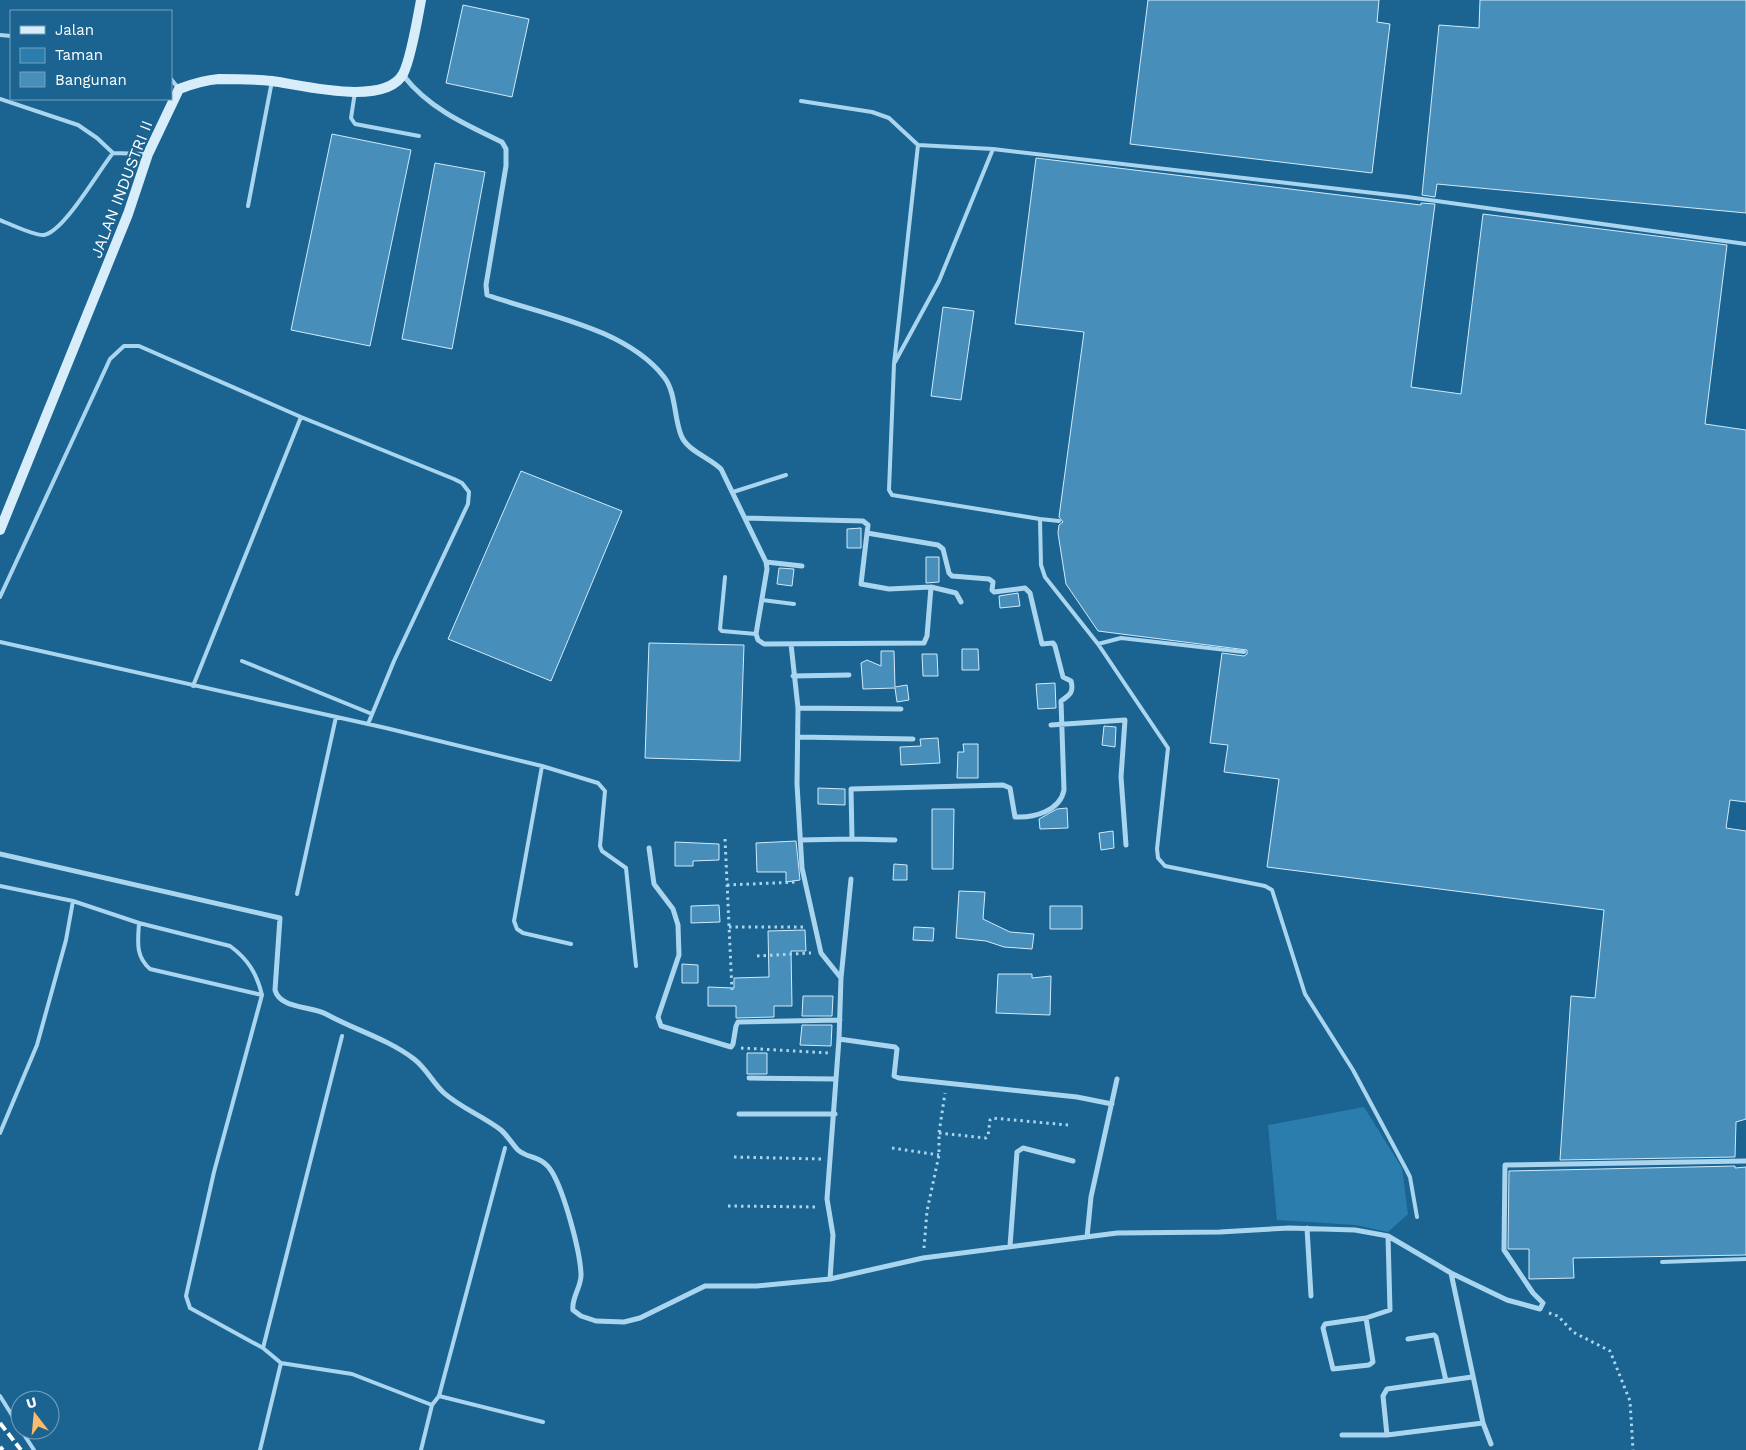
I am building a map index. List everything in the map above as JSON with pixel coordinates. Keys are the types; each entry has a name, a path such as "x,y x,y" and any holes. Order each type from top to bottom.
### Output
{"main road":[{"path":"179,89 196,82 220,79 272,81 355,92 375,91 392,85 403,75 421,0"},
{"name":"JALAN INDUSTRI II","path":"0,530 128,214 148,154 179,89"}],"street":[{"path":"403,75 409,83 447,115 502,142 506,149 506,166 486,285 487,295 610,335 632,347 664,377 681,436 687,445 713,460 721,469 766,562 767,569 756,634 758,640 764,644 924,643 927,636 931,587"},
{"path":"745,518 863,521 868,525 861,584 889,589 931,587 956,593 961,602"},
{"path":"852,839 852,789 1004,785 1010,788 1015,817 1049,810 1062,798 1064,790 1060,724 1061,701 1071,694 1071,681 1063,677 1054,644 1042,644 1028,590 1025,588 994,592 992,590 993,582 989,579 956,577 949,573 943,549 938,545 867,533"},
{"path":"766,562 802,566"},
{"path":"791,644 798,708 796,784 804,882 821,953 840,978"},
{"path":"793,676 849,675"},
{"path":"798,708 901,709"},
{"path":"1051,725 1122,719 1125,721 1121,777 1126,845"},
{"path":"798,738 913,738"},
{"path":"800,840 895,840"},
{"path":"649,848 654,884 673,909 678,924 679,955 658,1022 661,1026 731,1047 738,1022 840,1020"},
{"path":"0,854 280,918 275,990 277,997 282,1001 321,1011 345,1025 383,1040 415,1060 443,1092 463,1107 501,1130 519,1151 544,1162 552,1172 562,1196 579,1262 581,1275 572,1305 574,1312 596,1321 633,1320 705,1286 757,1286 830,1279 923,1258 1010,1246 1117,1233 1307,1228 1355,1230 1388,1236 1451,1273 1507,1300 1540,1309 1543,1303 1533,1293 1504,1250 1505,1165 1509,1163 1746,1161"},
{"path":"830,1279 832,1235 828,1207 830,1160 835,1114 840,1020 840,978 851,879"},
{"path":"839,1039 895,1047 897,1049 894,1076 1078,1097 1112,1104"},
{"path":"749,1078 836,1080"},
{"path":"1087,1237 1091,1197 1117,1079"},
{"path":"739,1114 835,1114"},
{"path":"1010,1246 1016,1152 1023,1148 1073,1161"},
{"path":"1307,1228 1311,1296"},
{"path":"1366,1318 1373,1362 1369,1365 1334,1369 1323,1328 1325,1324 1366,1318 1390,1310 1388,1236"},
{"path":"1451,1273 1472,1377 1483,1423 1491,1444"},
{"path":"1408,1339 1434,1335 1436,1337 1446,1381"},
{"path":"1387,1435 1383,1396 1387,1389 1472,1377"},
{"path":"1342,1435 1387,1435 1483,1423"}],"lane":[{"path":"172,81 179,89"},
{"path":"248,206 272,81"},
{"path":"355,92 351,118 355,124 419,136"},
{"path":"0,99 78,125 98,138 113,152 148,154"},
{"path":"801,101 872,112 890,118 918,145 993,149 1408,197 1746,244"},
{"path":"918,145 894,364 888,483 892,495 1059,521"},
{"path":"894,364 939,281 993,149"},
{"path":"0,220 42,235 50,233 66,220 113,152"},
{"path":"0,598 110,359 124,346 139,346 301,417 454,479 462,483 469,492 468,504 394,661 368,724"},
{"path":"193,686 301,417"},
{"path":"733,492 786,475"},
{"path":"1040,519 1041,565 1045,578 1098,644 1168,748 1157,848 1158,858 1165,866 1265,886 1272,890 1305,994 1353,1070 1406,1169 1410,1177 1417,1217"},
{"path":"725,577 720,629 722,631 756,634"},
{"path":"762,600 794,604"},
{"path":"1098,644 1121,638 1244,652"},
{"path":"0,642 368,724 542,766 598,783 605,791 600,846 602,851 626,868 636,966"},
{"path":"242,661 372,714"},
{"path":"297,894 336,717"},
{"path":"542,766 514,921 517,929 523,932 571,944"},
{"path":"0,886 73,902 139,923 230,946 239,952 253,969 262,995 185,1290 190,1308 263,1348 281,1363 352,1374 432,1405"},
{"path":"0,1133 37,1045 66,940 73,902"},
{"path":"139,923 138,953 142,962 150,968 262,995"},
{"path":"263,1348 342,1036"},
{"path":"422,1450 432,1405 439,1396 505,1148"},
{"path":"1662,1262 1746,1259"},
{"path":"260,1450 281,1363"},
{"path":"0,1396 10,1412"},
{"path":"439,1396 543,1422"}],"path":[{"path":"725,839 732,990"},
{"path":"728,885 804,882"},
{"path":"730,927 814,927"},
{"path":"757,956 821,953"},
{"path":"731,1047 838,1054"},
{"path":"923,1258 927,1211 939,1154 946,1082"},
{"path":"940,1133 986,1138 992,1118 1068,1125"},
{"path":"892,1148 939,1154"},
{"path":"734,1157 830,1160"},
{"path":"728,1206 828,1207"},
{"path":"1540,1309 1558,1316 1573,1332 1610,1351 1630,1401 1633,1450"}],"green space":[{"path":"1364,1107 1402,1168 1408,1214 1388,1232 1356,1225 1277,1220 1268,1125"}],"building":[{"path":"1148,0 1379,0 1377,22 1390,24 1372,173 1130,144"},
{"path":"1480,0 1746,0 1746,213 1437,184 1435,197 1422,195 1439,25 1479,28"},
{"path":"463,5 529,19 512,97 446,83"},
{"path":"332,134 411,150 370,346 291,330"},
{"path":"1036,158 1421,205 1421,203 1435,204 1411,387 1461,394 1483,214 1727,245 1705,424 1746,430 1746,802 1730,800 1726,828 1746,831 1746,1119 1736,1122 1735,1157 1560,1160 1571,996 1595,998 1604,910 1267,867 1279,779 1224,772 1228,745 1210,743 1222,653 1244,656 1247,654 1247,650 1098,631 1066,584 1058,533 1059,525 1063,522 1059,517 1084,332 1015,324"},
{"path":"435,163 485,172 452,349 402,339"},
{"path":"943,307 974,311 961,400 931,396"},
{"path":"521,471 622,511 551,681 448,639"},
{"path":"861,528 861,548 847,548 847,529"},
{"path":"926,557 939,557 939,582 926,583"},
{"path":"779,568 794,569 792,586 777,584"},
{"path":"1018,593 1020,606 1000,608 999,596"},
{"path":"649,643 744,645 740,761 645,758"},
{"path":"962,649 978,649 979,670 962,670"},
{"path":"881,651 894,651 895,687 907,685 909,700 897,702 895,688 863,689 861,663 867,660 881,666"},
{"path":"922,654 937,654 938,676 923,676"},
{"path":"1055,683 1056,708 1038,709 1036,684"},
{"path":"1104,726 1116,727 1115,747 1102,745"},
{"path":"938,738 940,763 901,765 900,747 921,746 920,739"},
{"path":"963,744 978,744 978,778 957,778 958,752 964,752"},
{"path":"818,788 845,789 845,805 818,804"},
{"path":"1067,808 1068,828 1040,829 1039,819 1057,809"},
{"path":"932,809 954,809 953,869 932,869"},
{"path":"1113,831 1114,848 1101,850 1099,833"},
{"path":"796,841 800,880 786,882 786,872 757,872 756,843"},
{"path":"675,842 719,844 719,860 693,861 693,866 675,866"},
{"path":"894,864 907,865 907,880 893,880"},
{"path":"959,891 985,892 983,919 1010,932 1034,934 1032,949 1004,947 986,941 956,938"},
{"path":"719,905 720,922 691,923 691,906"},
{"path":"1050,906 1082,906 1082,929 1050,929"},
{"path":"914,927 934,928 933,941 913,940"},
{"path":"805,930 806,951 791,951 792,1006 774,1006 774,1017 736,1018 736,1006 708,1006 708,987 734,988 734,978 769,977 768,931"},
{"path":"682,964 698,965 698,983 682,983"},
{"path":"998,974 1032,974 1032,978 1051,976 1050,1015 996,1013"},
{"path":"803,996 833,996 832,1016 802,1016"},
{"path":"802,1025 832,1025 831,1046 800,1045"},
{"path":"747,1053 767,1053 767,1074 747,1074"},
{"path":"1735,1166 1735,1168 1746,1167 1746,1255 1573,1258 1574,1278 1529,1279 1529,1249 1508,1249 1509,1171"}],"railway":[{"path":"0,1423 21,1450"},
{"path":"0,1447 3,1450"}]}
